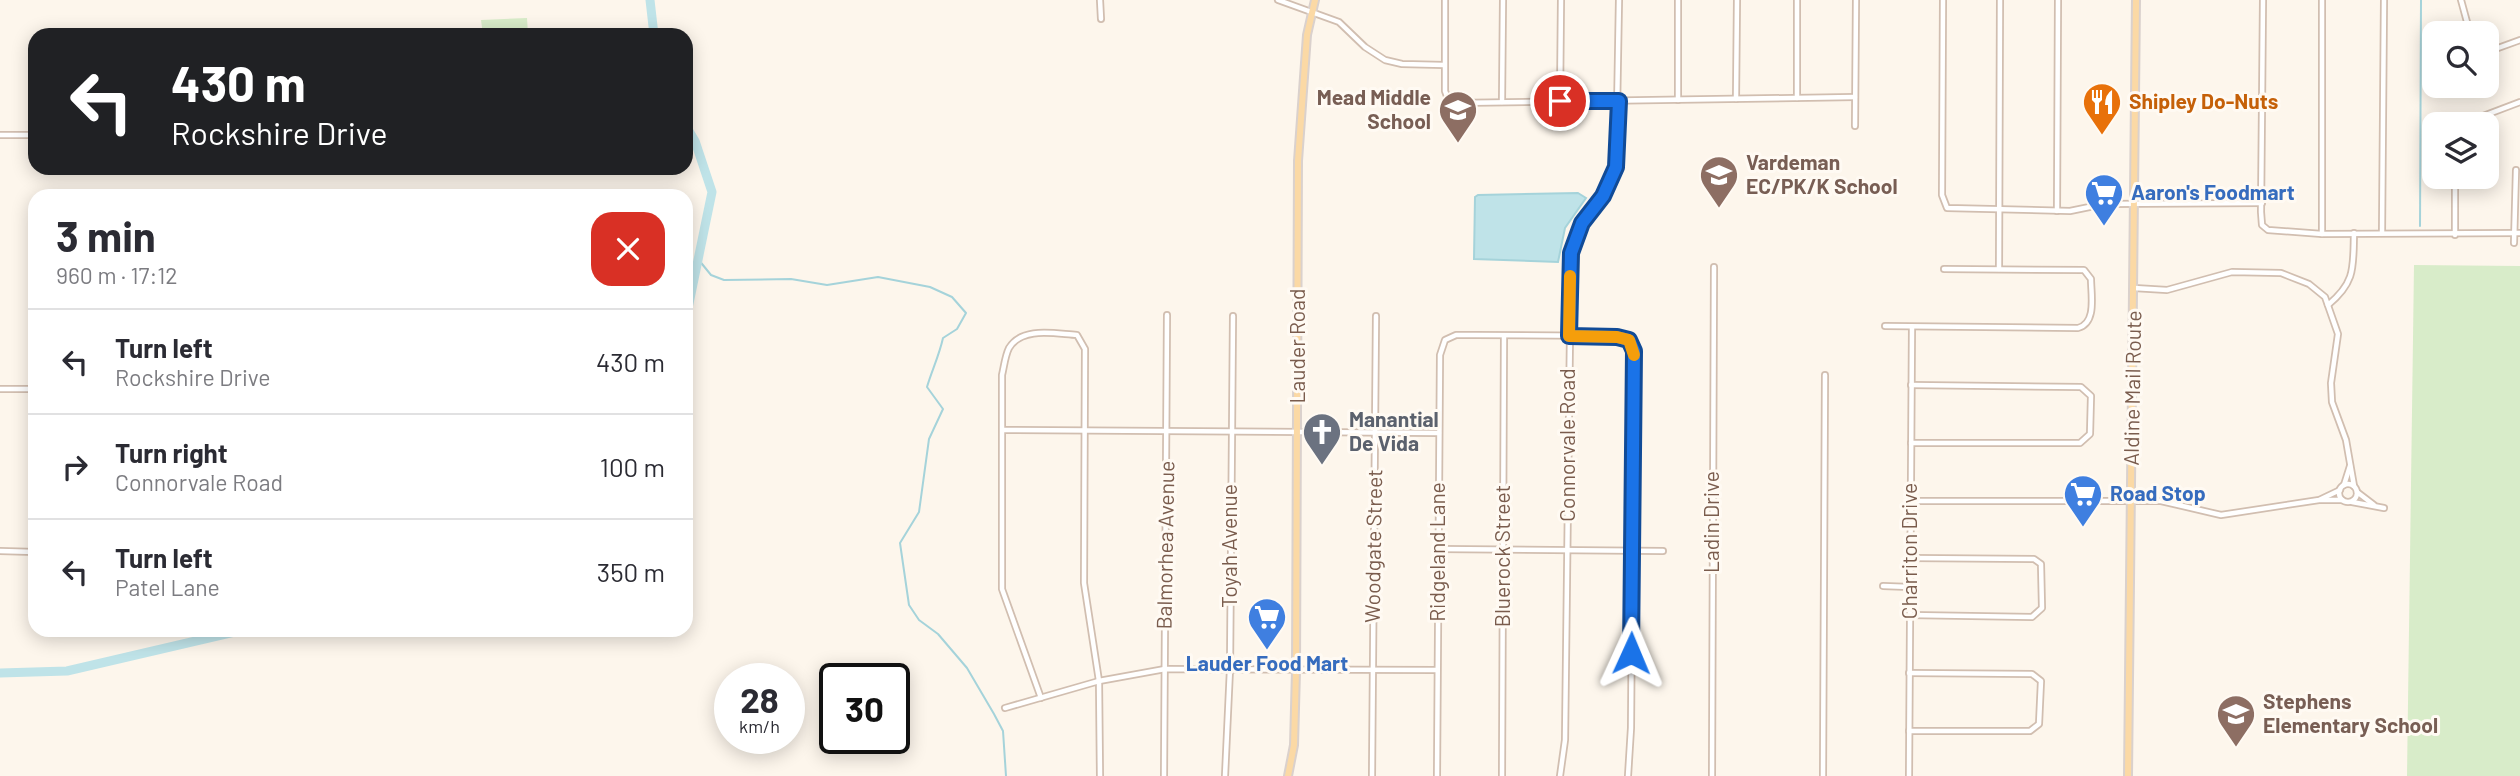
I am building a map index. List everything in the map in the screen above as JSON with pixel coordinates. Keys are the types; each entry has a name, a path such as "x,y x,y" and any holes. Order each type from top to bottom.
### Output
{"main road":[{"name":"Lauder Road","path":"1288,776 1294,745 1296,671 1298,161 1305,56 1315,0"},
{"name":"Aldine Mail Route","path":"2128,776 2136,0"}],"street":[{"path":"1100,0 1101,19"},
{"path":"1278,0 1339,22 1365,47 1385,60 1402,64 1444,65"},
{"path":"1445,0 1444,65 1448,99 1455,103 1855,97"},
{"path":"1502,102 1503,0"},
{"path":"1560,101 1561,0"},
{"name":"Connorvale Road","path":"1560,776 1566,740 1571,253 1582,223 1603,196 1616,167 1619,0"},
{"path":"1678,0 1678,100"},
{"path":"1736,99 1737,0"},
{"path":"1797,0 1797,98"},
{"path":"1855,126 1856,0"},
{"path":"1943,0 1944,205 1950,210 2057,211 2135,203 2262,203"},
{"path":"1998,269 2000,0"},
{"path":"2057,211 2058,0"},
{"path":"2263,0 2262,225 2274,233 2517,233"},
{"path":"2322,0 2322,234"},
{"path":"2382,233 2384,0"},
{"path":"2462,0 2467,21"},
{"path":"2499,48 2520,40"},
{"path":"2494,112 2520,102"},
{"path":"0,135 28,135"},
{"path":"2514,243 2517,233 2516,170"},
{"path":"2455,189 2455,235"},
{"path":"2328,305 2348,285 2353,263 2354,233"},
{"name":"Ladin Drive","path":"1712,776 1714,267"},
{"path":"1885,326 2078,328 2089,322 2091,279 2084,271 1944,269"},
{"path":"2134,288 2166,290 2232,272 2281,273 2309,284 2325,297 2337,334 2331,383 2332,402 2346,440 2354,486 2357,492 2374,505"},
{"name":"Balmorhea Avenue","path":"1164,776 1167,315"},
{"name":"Toyah Avenue","path":"1225,776 1230,669 1233,316"},
{"name":"Woodgate Street","path":"1372,776 1376,316"},
{"name":"Charriton Drive","path":"1909,776 1912,327"},
{"path":"1041,698 1002,589 1002,375 1010,347 1025,335 1041,333 1077,335 1085,348 1084,583 1098,681 1100,776"},
{"name":"Ridgeland Lane","path":"1437,776 1440,355 1445,340 1456,335 1504,336"},
{"path":"1504,336 1617,337 1630,342 1634,351 1631,741 1628,776"},
{"name":"Bluerock Street","path":"1502,776 1504,336"},
{"path":"1823,776 1825,375"},
{"path":"1911,385 2081,387 2090,393 2090,434 2080,443 1911,443"},
{"path":"0,389 28,389"},
{"path":"1003,430 1439,433"},
{"path":"2319,500 2340,490 2350,466"},
{"path":"2344,485 2354,486"},
{"path":"2340,490 2343,500"},
{"path":"2351,501 2357,492"},
{"path":"1910,500 2161,501 2221,515 2319,500 2343,500 2384,508"},
{"path":"1439,549 1663,551"},
{"path":"0,552 28,552"},
{"path":"1910,558 2035,559 2042,568 2042,608 2032,617 1910,615"},
{"path":"1883,586 1910,587"},
{"path":"1005,708 1098,681 1165,669 1437,670"},
{"path":"1909,673 2032,674 2041,681 2039,724 2029,731 1909,731"}],"green space":[{"path":"527,18 528,28 482,28 481,20"},
{"path":"2414,265 2520,266 2520,776 2407,776"}],"water":[{"path":"1578,193 1586,198 1565,228 1558,262 1474,259 1475,197 1478,195"}],"waterway":[{"path":"650,0 653,28"},
{"path":"2420,226 2421,0"},
{"path":"693,138 712,192 693,284"},
{"path":"698,259 711,275 724,280 791,279 827,285 878,277 930,287 952,297 966,313 957,329 943,338 927,387 943,409 929,439 919,512 900,543 909,605 919,620 938,634 967,668 994,714 1003,731 1006,776"},
{"path":"0,673 67,671 213,637"}],"slow traffic":[{"path":"1570,276 1569,336 1617,337 1629,340 1634,355"}],"place":[{"name":"Shipley Do-Nuts","path":"2102,136"},
{"name":"Mead Middle School","path":"1458,144"},
{"name":"Vardeman EC/PK/K School","path":"1719,209"},
{"name":"Aaron's Foodmart","path":"2104,227"},
{"name":"Manantial De Vida","path":"1322,466"},
{"name":"Road Stop","path":"2083,528"},
{"name":"Lauder Food Mart","path":"1267,651"},
{"name":"Stephens Elementary School","path":"2236,748"}],"route":[{"path":"1560,101 1619,101 1616,167 1611,183 1574,238 1571,253 1569,336 1617,337 1629,340 1634,351 1631,653"}]}
